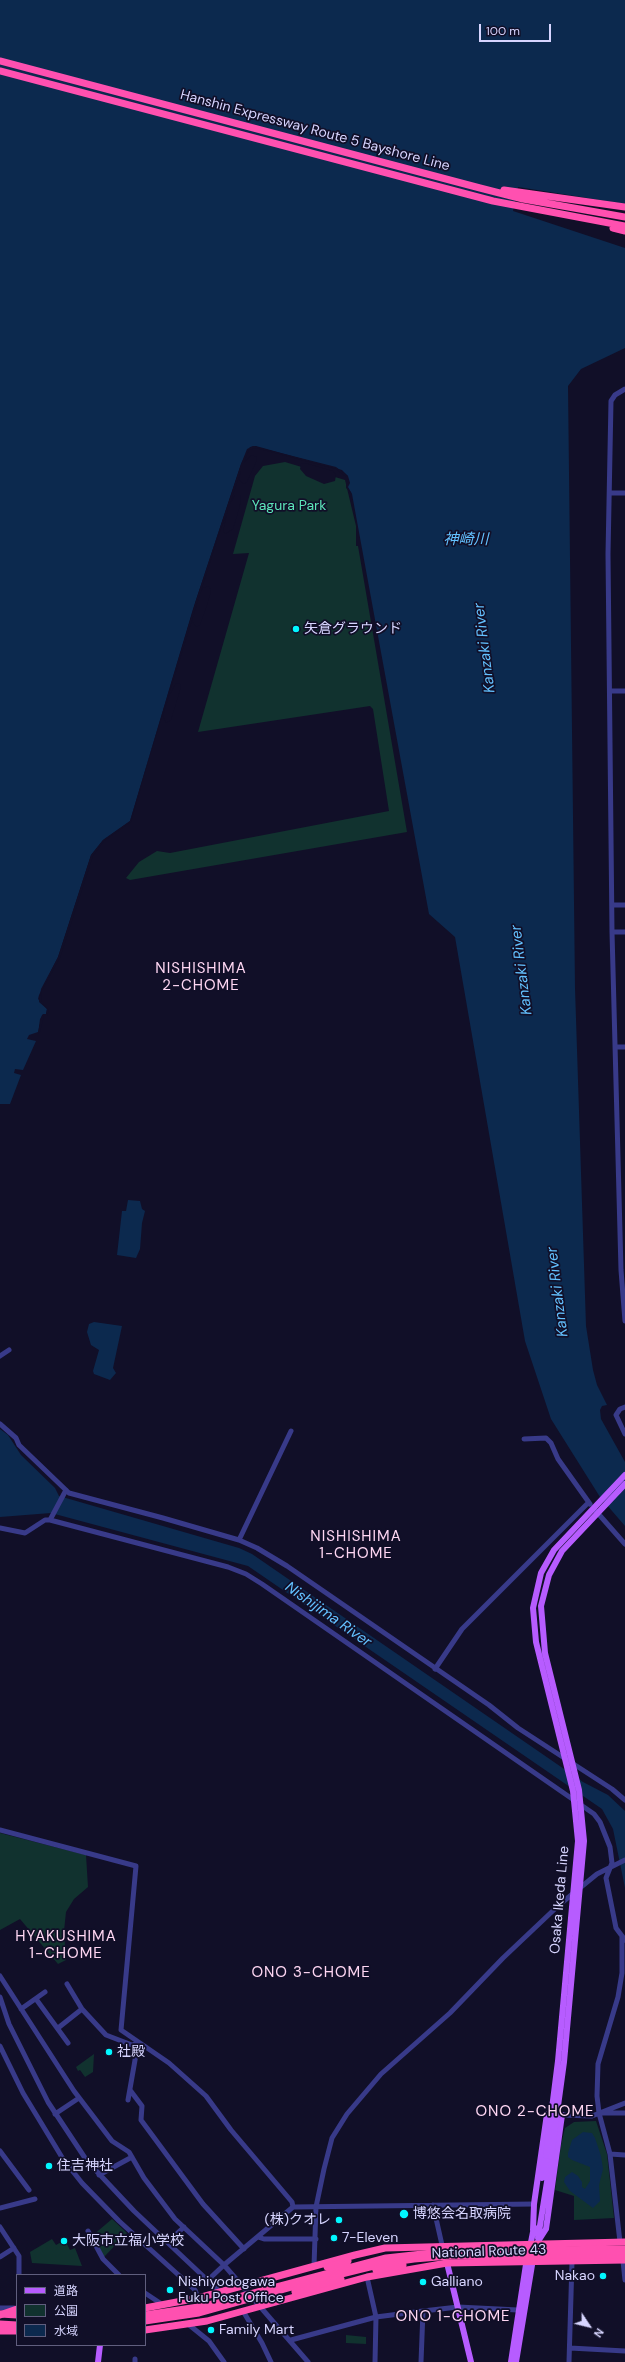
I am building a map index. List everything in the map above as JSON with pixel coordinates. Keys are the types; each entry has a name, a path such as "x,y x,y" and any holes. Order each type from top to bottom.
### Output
{"highway":[{"name":"Hanshin Expressway Route 5 Bayshore Line","path":"0,61 480,188 537,201 625,217"},
{"name":"Hanshin Expressway Route 5 Bayshore Line","path":"0,70 493,201 625,226"},
{"path":"480,188 525,192 623,207"},
{"path":"598,222 625,231"},
{"name":"National Route 43","path":"146,2308 163,2306 198,2298 370,2251 442,2245 623,2242"},
{"path":"205,2309 229,2296 348,2261 418,2246"},
{"path":"205,2309 386,2258 450,2251 625,2249"},
{"path":"146,2321 205,2309 386,2263 414,2259 450,2256 624,2259"},
{"name":"National Route 43","path":"146,2330 188,2324 243,2311 367,2277 447,2263 572,2262 624,2259"},
{"path":"146,2315 241,2306 352,2276 403,2265 447,2263"},
{"path":"0,2314 16,2309"},
{"path":"0,2314 16,2315"},
{"path":"0,2320 16,2320"},
{"path":"0,2324 16,2325"},
{"path":"0,2331 16,2331"}],"main road":[{"name":"Osaka Ikeda Line","path":"534,2243 533,2230 548,2156 578,1841 573,1791 535,1637 533,1603 541,1573 554,1550 625,1475"},
{"name":"Osaka Ikeda Line","path":"511,2362 518,2310 534,2243 564,2062 584,1841 579,1790 545,1653 541,1606 549,1574 562,1552 625,1484"},
{"path":"533,2230 534,2204 548,2114 562,2115 546,2229 534,2243"},
{"name":"Osaka Ikeda Line","path":"516,2362 529,2262"},
{"path":"447,2263 471,2362"},
{"path":"98,2362 100,2346"}],"street":[{"path":"625,389 615,394 611,402 610,493 612,932 621,1270 625,1321"},
{"path":"610,493 625,493"},
{"path":"610,691 625,690"},
{"path":"612,905 625,904"},
{"path":"612,932 625,932"},
{"path":"616,1047 625,1047"},
{"path":"0,1356 9,1350"},
{"path":"625,1407 620,1409 616,1415 625,1434"},
{"path":"0,1424 16,1438 19,1445 66,1490 77,1496 239,1540 257,1548 286,1566 489,1705 518,1728 612,1788 625,1800"},
{"path":"239,1540 290,1431"},
{"path":"524,1439 546,1438 552,1443 558,1459 588,1503 625,1544"},
{"path":"50,1520 66,1490"},
{"path":"436,1669 462,1629 588,1503"},
{"path":"0,1528 24,1532 30,1531 45,1520 50,1520 228,1567 246,1574 588,1808 600,1822 606,1836 612,1863 606,1878 616,1928 623,1939 622,1973 618,1997 598,2064 599,2113 610,2154 623,2242"},
{"path":"0,1830 136,1866 121,2030 169,2063 206,2096 231,2130 292,2202 293,2207"},
{"path":"314,2266 316,2207 332,2138 343,2119 371,2086 450,2014 503,1958 559,1905 587,1881 610,1867 622,1862"},
{"path":"0,1976 79,2098 112,2141 130,2152 144,2178 184,2227 224,2265 240,2286 291,2340 308,2362"},
{"path":"67,1984 82,2009 106,2035 132,2045 138,2043"},
{"path":"21,2009 45,1992"},
{"path":"0,1996 9,2024 55,2114 87,2161 220,2292"},
{"path":"36,1999 68,2043"},
{"path":"58,2028 82,2009"},
{"path":"128,2100 138,2043"},
{"path":"0,2046 46,2134 68,2165 119,2221 194,2290 198,2298"},
{"path":"130,2090 142,2106 141,2120 203,2204 244,2248"},
{"path":"55,2114 79,2098"},
{"path":"562,2115 592,2116 625,2103"},
{"path":"599,2113 625,2114"},
{"path":"1,2153 29,2190"},
{"path":"610,2154 625,2155"},
{"path":"100,2175 132,2156"},
{"path":"0,2208 35,2199"},
{"path":"208,2280 293,2207 534,2204"},
{"path":"433,2205 442,2245"},
{"path":"168,2242 184,2227"},
{"path":"0,2228 19,2256 18,2274"},
{"path":"88,2231 103,2259 117,2274"},
{"path":"258,2237 264,2239 316,2239"},
{"path":"0,2257 14,2248"},
{"path":"624,2259 625,2280"},
{"path":"569,2362 572,2262"},
{"path":"367,2277 376,2317 375,2362"},
{"path":"146,2294 163,2306"},
{"path":"291,2340 376,2317 458,2306 518,2310"},
{"path":"0,2308 16,2309"},
{"path":"243,2311 262,2343 271,2362"},
{"path":"421,2362 423,2311"},
{"path":"188,2324 209,2341 224,2362"},
{"path":"570,2348 625,2351"}],"green space":[{"name":"Yagura Park","path":"285,462 345,480 356,526 356,546 358,546 407,832 130,880 126,878 139,862 157,851 170,853 389,811 373,709 370,706 198,732 249,553 233,554 255,476 263,466"},
{"path":"0,1833 86,1855 88,1887 74,1899 66,1912 64,1931 66,1960 58,1964 20,1919 0,1930"},
{"path":"94,2054 93,2072 85,2077 76,2067"},
{"path":"596,2121 607,2154 614,2218 574,2220 574,2196 555,2190 561,2145 565,2128 574,2122"},
{"path":"112,2219 127,2233 104,2257 92,2236"},
{"path":"52,2239 56,2245 65,2240 70,2250 75,2248 82,2266 32,2263 30,2252"},
{"path":"346,2335 366,2337 366,2344 346,2343"}],"water":[{"path":"0,0 625,0 625,348 581,369 568,386 575,988 586,1326 593,1370 597,1385 607,1405 602,1406 600,1410 601,1419 625,1462 625,1526 600,1497 551,1419 525,1341 455,937 429,914 352,494 348,488 348,476 342,470 256,446 250,447 241,464 193,609 130,821 103,840 91,855 58,957 39,995 38,999 47,1009 46,1014 42,1015 38,1032 29,1035 27,1039 36,1041 23,1070 15,1069 14,1073 21,1075 10,1104 0,1104"},
{"path":"128,1200 140,1201 142,1209 145,1211 142,1223 140,1249 136,1258 117,1255 122,1211 126,1211"},
{"path":"94,1322 122,1326 113,1368 116,1373 110,1380 94,1374 93,1371 99,1350 91,1345 87,1332 89,1324"},
{"name":"Nishijima River","path":"0,1429 8,1435 21,1455 55,1488 59,1496 239,1548 252,1554 583,1782 608,1795 625,1811 625,1888 613,1829 602,1809 248,1566 51,1513 0,1517"},
{"path":"583,2132 592,2133 595,2138 601,2156 603,2169 599,2185 600,2201 593,2208 570,2191 564,2182 565,2177 572,2172 578,2176 582,2182 582,2187 585,2189 590,2181 590,2167 568,2157 572,2140"}],"pier":[{"path":"518,187 625,204 625,248 513,211"},
{"path":"253,446 336,467 348,476 350,483 348,487 352,494 346,488 346,477 336,469 256,448 249,450 244,463 251,455 257,457 256,462 247,482 244,484 239,480 241,471 230,504 235,495 240,495 241,500 233,529 225,534 223,531 228,510 218,537 150,755 131,822 104,841 93,856 60,958 42,990 41,1002 49,1010 47,1016 44,1016 40,1032 38,1034 40,1019 43,1014 46,1014 47,1009 39,1002 41,989 58,957 91,855 103,840 130,821 196,600 241,464 247,449"},
{"path":"305,463 333,471 336,475 335,481 324,484 306,476 300,469 301,464"},
{"path":"209,586 211,591 207,605 200,625 196,627 192,621 198,599 203,588"},
{"path":"176,683 180,684 181,687 171,720 166,723 163,716 169,696"}],"place":[{"name":"矢倉グラウンド","path":"296,629"},
{"name":"社殿","path":"109,2052"},
{"name":"住吉神社","path":"49,2166"},
{"name":"博悠会名取病院","path":"404,2214"},
{"name":"(株)クオレ","path":"339,2220"},
{"name":"7-Eleven","path":"334,2238"},
{"name":"大阪市立福小学校","path":"64,2241"},
{"name":"Nakao","path":"603,2276"},
{"name":"Galliano","path":"423,2282"},
{"name":"Nishiyodogawa Fuku Post Office","path":"170,2290"},
{"name":"Family Mart","path":"211,2330"}],"district":[{"name":"NISHISHIMA 2-CHOME","path":"201,978"},
{"name":"NISHISHIMA 1-CHOME","path":"356,1546"},
{"name":"HYAKUSHIMA 1-CHOME","path":"66,1946"},
{"name":"ONO 3-CHOME","path":"311,1973"},
{"name":"ONO 2-CHOME","path":"535,2112"},
{"name":"ONO 1-CHOME","path":"453,2317"}],"water label":[{"name":"神崎川","path":"466,540"},
{"name":"Kanzaki River","path":"485,648"},
{"name":"Kanzaki River","path":"522,970"},
{"name":"Kanzaki River","path":"558,1292"}]}
